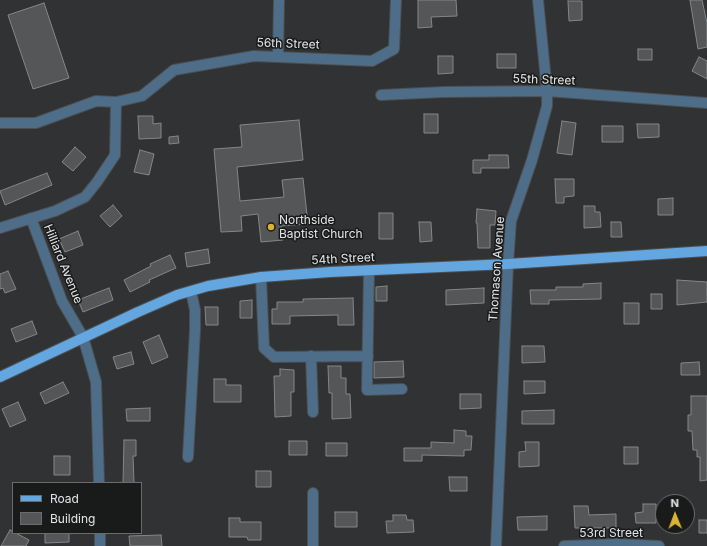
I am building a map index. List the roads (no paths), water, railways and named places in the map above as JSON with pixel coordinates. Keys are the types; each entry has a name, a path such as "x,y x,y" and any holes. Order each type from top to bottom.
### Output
{"main road":[{"name":"54th Street","path":"0,377 83,337 164,301 208,286 261,277 508,264 707,251"}],"street":[{"path":"278,57 279,0"},
{"name":"56th Street","path":"0,122 36,123 96,101 116,102 142,96 174,70 254,56 372,61 394,49 396,0"},
{"name":"Thomason Avenue","path":"496,546 511,221 532,160 547,106 547,91 538,0"},
{"name":"55th Street","path":"381,95 443,92 547,91 707,103"},
{"path":"0,228 55,211 85,197 97,182 115,154 116,102"},
{"name":"Hilliard Avenue","path":"31,218 62,301 83,337 96,382 99,482"},
{"path":"369,271 367,390 402,389"},
{"path":"261,277 264,348 274,357 368,356"},
{"path":"188,457 195,330 195,310 191,291"},
{"path":"311,356 313,412"},
{"path":"313,493 313,546"},
{"path":"100,534 100,546"},
{"name":"53rd Street","path":"564,546 617,544 659,546"}],"place":[{"name":"Northside Baptist Church","path":"271,227"}]}
